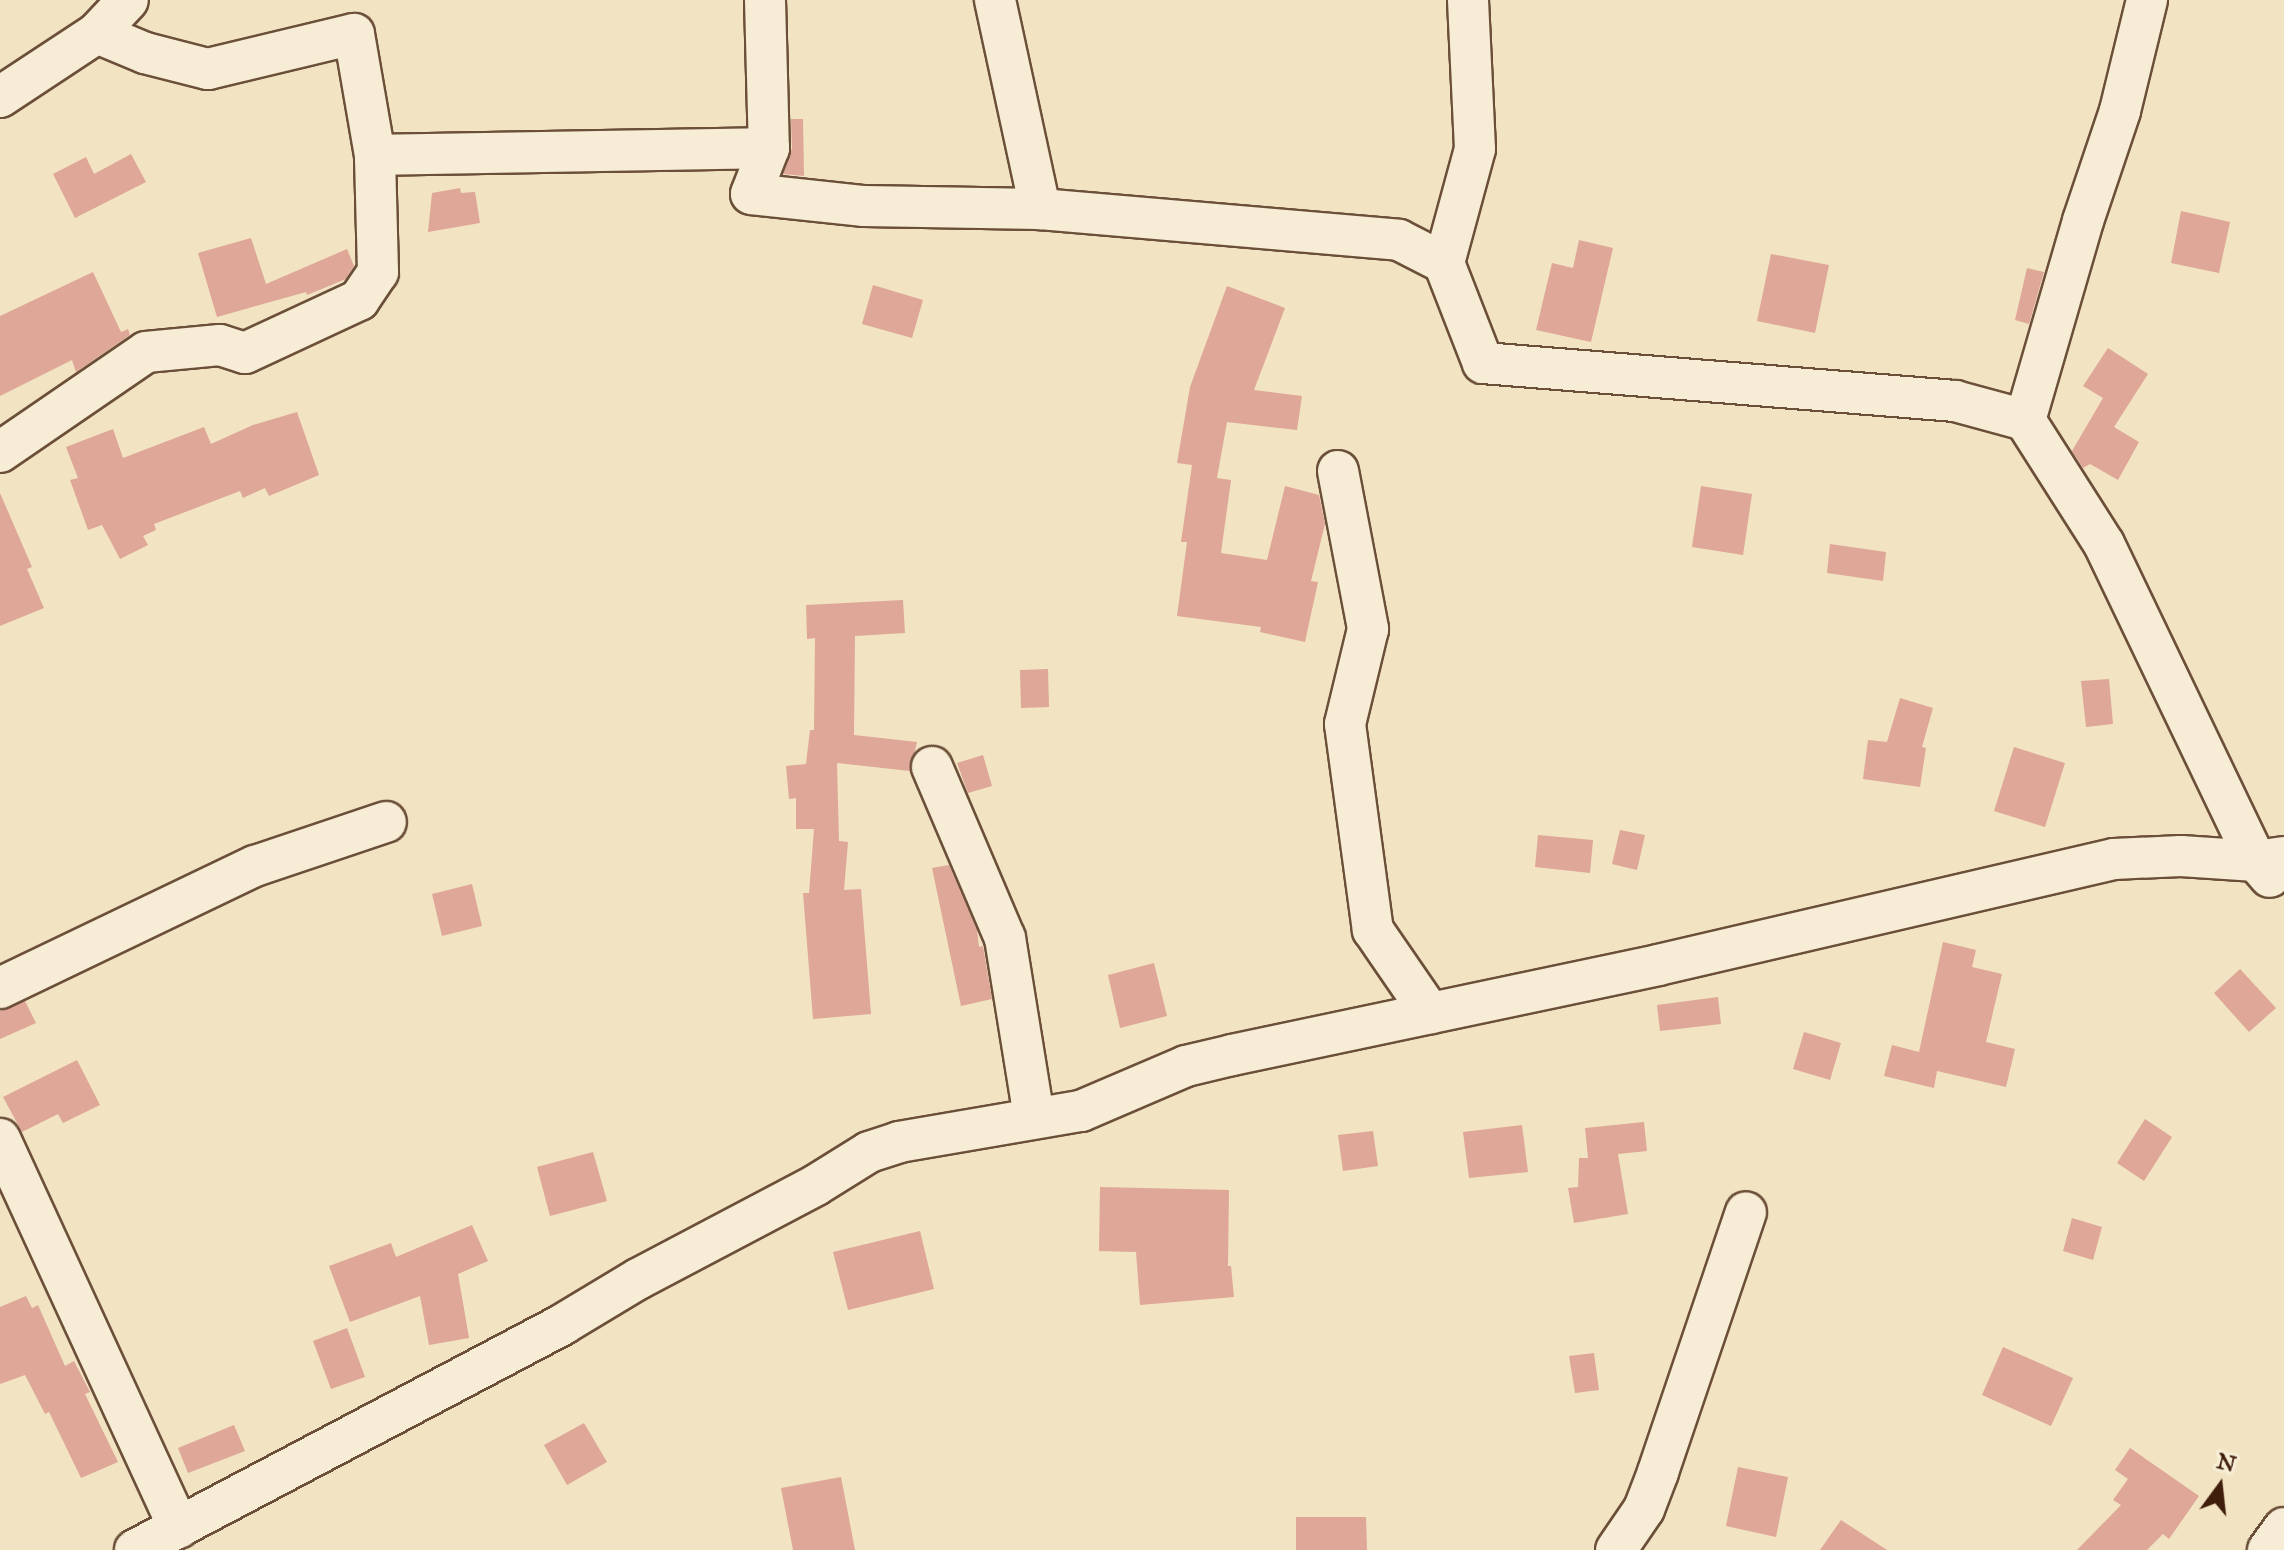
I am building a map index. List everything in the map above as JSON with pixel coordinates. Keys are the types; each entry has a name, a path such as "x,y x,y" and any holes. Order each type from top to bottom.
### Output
{"street":[{"path":"0,97 97,33 128,0"},
{"path":"765,0 769,148 751,194 864,206 1040,209 1399,240 1444,263"},
{"path":"995,0 1040,209"},
{"path":"1468,0 1475,149 1444,263 1483,363 1955,401 2025,420 2104,544 2275,867"},
{"path":"2025,420 2083,221 2120,111 2147,0"},
{"path":"0,452 146,352 220,345 245,353 359,300 378,272 375,155 354,34 208,69 145,53 97,33"},
{"path":"375,155 769,148"},
{"path":"1338,471 1368,629 1345,724 1373,930 1430,1013"},
{"path":"932,767 1005,938 1034,1118"},
{"path":"0,988 255,866 386,822"},
{"path":"0,1139 158,1542 563,1324 638,1279 816,1185 869,1152 899,1142 1081,1111 1186,1066 1658,965 2114,859 2181,856 2275,867"},
{"path":"1616,1550 1644,1509 1654,1484 1746,1212"},
{"path":"2268,1550 2284,1528"}],"building":[{"path":"791,119 803,119 804,176 783,174 792,148"},
{"path":"131,154 146,182 75,218 53,174 86,157 94,174"},
{"path":"460,188 461,193 475,192 480,223 428,232 432,193"},
{"path":"2181,211 2230,222 2219,273 2171,263"},
{"path":"251,238 266,284 347,249 354,266 346,279 307,295 306,292 217,317 198,253"},
{"path":"1579,240 1613,248 1591,342 1536,330 1552,263 1573,268"},
{"path":"1771,254 1829,265 1815,333 1757,321"},
{"path":"2027,268 2044,272 2029,324 2015,320"},
{"path":"93,272 121,332 128,329 130,335 76,372 72,360 0,396 0,316"},
{"path":"873,285 923,300 912,338 862,324"},
{"path":"1227,286 1285,308 1254,390 1302,396 1297,430 1227,422 1217,478 1231,480 1221,553 1267,560 1285,486 1319,495 1325,524 1311,581 1318,582 1305,642 1260,632 1261,627 1177,616 1187,542 1181,542 1192,465 1177,463 1190,387"},
{"path":"2108,348 2148,374 2114,427 2139,442 2118,480 2090,464 2083,468 2072,451 2103,398 2083,386"},
{"path":"297,412 319,475 269,496 265,488 243,498 240,491 154,524 156,530 143,536 148,545 120,559 102,525 88,530 70,480 78,478 66,447 113,429 123,458 204,427 211,444 253,425"},
{"path":"1701,486 1752,494 1743,555 1692,547"},
{"path":"0,493 32,567 27,569 44,608 0,626"},
{"path":"1830,544 1886,552 1883,581 1827,573"},
{"path":"903,600 905,633 855,636 854,735 917,742 910,771 837,763 839,841 848,842 844,890 861,889 871,1014 813,1019 803,893 809,893 814,829 796,829 796,798 789,799 786,766 806,764 810,730 814,730 815,638 807,639 806,605"},
{"path":"1048,669 1049,707 1021,708 1020,670"},
{"path":"2109,679 2113,724 2086,727 2081,681"},
{"path":"1900,698 1933,708 1922,747 1926,748 1920,787 1863,779 1868,740 1887,742"},
{"path":"2014,747 2065,763 2045,827 1994,811"},
{"path":"983,755 992,786 968,793 957,763"},
{"path":"1620,830 1645,835 1637,870 1612,864"},
{"path":"1538,835 1593,840 1590,873 1535,867"},
{"path":"949,865 977,930 979,947 983,946 992,999 961,1006 932,868"},
{"path":"472,884 482,926 442,936 432,894"},
{"path":"1943,942 1976,950 1972,967 2002,974 1986,1042 2015,1049 2006,1087 1937,1071 1934,1088 1884,1076 1892,1045 1919,1052"},
{"path":"1154,963 1167,1016 1120,1028 1108,975"},
{"path":"2240,969 2276,1008 2249,1032 2214,993"},
{"path":"1718,997 1721,1024 1660,1031 1657,1005"},
{"path":"25,1001 36,1023 0,1039 0,1011"},
{"path":"1804,1032 1841,1043 1830,1080 1793,1069"},
{"path":"77,1060 100,1105 63,1123 58,1114 22,1132 3,1097"},
{"path":"2145,1119 2172,1137 2144,1181 2117,1163"},
{"path":"1644,1122 1647,1151 1618,1154 1628,1214 1574,1223 1568,1188 1578,1187 1579,1158 1588,1158 1585,1128"},
{"path":"1522,1125 1528,1172 1469,1178 1463,1132"},
{"path":"1373,1131 1378,1166 1343,1171 1338,1135"},
{"path":"593,1152 607,1201 550,1216 537,1167"},
{"path":"1100,1187 1229,1190 1228,1266 1231,1266 1234,1297 1140,1305 1136,1252 1099,1251"},
{"path":"2072,1218 2102,1227 2093,1260 2063,1251"},
{"path":"472,1225 488,1261 458,1274 469,1338 429,1345 420,1296 350,1322 329,1266 391,1243 396,1257"},
{"path":"920,1231 934,1289 848,1310 833,1252"},
{"path":"26,1296 32,1308 38,1305 65,1366 74,1361 90,1392 85,1394 118,1462 81,1478 49,1412 45,1414 25,1375 0,1384 0,1307"},
{"path":"347,1328 365,1377 331,1389 313,1341"},
{"path":"2003,1347 2073,1378 2051,1426 1982,1395"},
{"path":"1594,1353 1599,1390 1575,1393 1569,1356"},
{"path":"584,1423 607,1462 567,1485 544,1445"},
{"path":"234,1425 245,1451 188,1473 178,1448"},
{"path":"2130,1448 2199,1496 2169,1539 2163,1534 2147,1550 2077,1550 2121,1505 2113,1500 2128,1479 2115,1470"},
{"path":"1738,1467 1788,1477 1776,1537 1726,1526"},
{"path":"841,1477 855,1550 793,1550 781,1488"},
{"path":"1296,1517 1366,1517 1367,1550 1296,1550"},
{"path":"1841,1520 1887,1550 1820,1550"}]}
